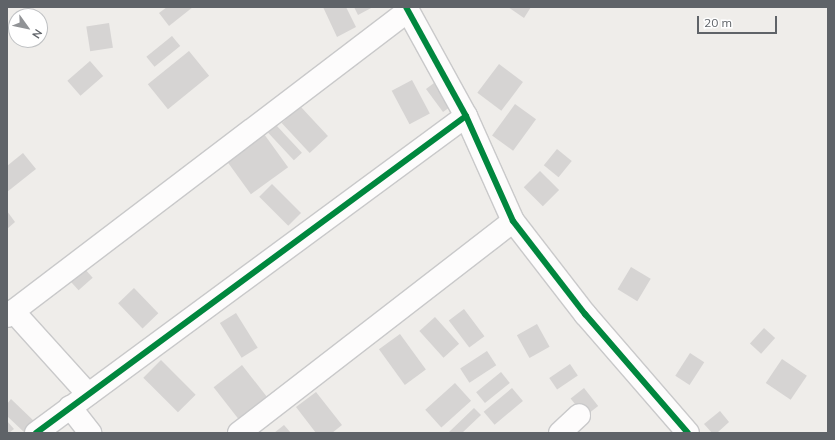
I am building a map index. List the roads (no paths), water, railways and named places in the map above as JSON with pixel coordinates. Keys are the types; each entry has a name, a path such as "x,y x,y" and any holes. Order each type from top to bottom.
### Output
{"street":[{"path":"88,394 10,314 407,9 466,116 513,221 585,314 688,433"},
{"path":"36,433 466,116"},
{"path":"239,433 513,221"},
{"path":"70,407 90,433"},
{"path":"560,433 579,414"}]}
